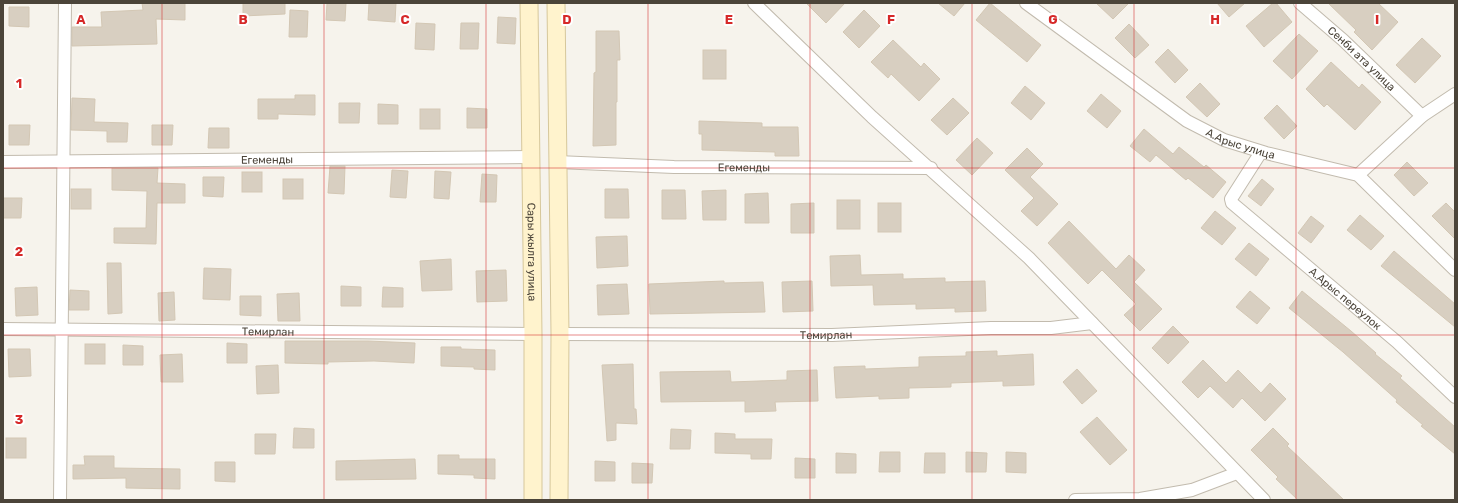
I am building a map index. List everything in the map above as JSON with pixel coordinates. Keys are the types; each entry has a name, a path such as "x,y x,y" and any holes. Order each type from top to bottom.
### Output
{"street":[{"path":"60,500 65,3"},
{"name":"Сары жылга улица","path":"529,3 533,334 533,500"},
{"path":"556,3 560,334 559,500"},
{"path":"754,3 872,117 931,168 1029,258 1264,500"},
{"name":"А.Арыс улица","path":"1026,3 1187,121 1224,140 1261,152 1358,175"},
{"name":"Сенби ата улица","path":"1300,3 1343,40 1422,116"},
{"path":"1455,94 1422,116 1358,175 1455,270"},
{"name":"А.Арыс переулок","path":"1261,152 1231,199 1232,203 1397,342 1455,398"},
{"name":"Егеменды","path":"3,162 531,157"},
{"name":"Егеменды","path":"557,162 674,167 931,168"},
{"name":"Темирлан","path":"560,334 832,335 991,328 1051,328 1092,323"},
{"name":"Темирлан","path":"3,329 62,328 533,334"},
{"path":"1075,500 1140,499 1192,490 1238,473"}],"building":[{"path":"142,3 185,3 185,20 156,19 157,44 72,46 72,27 102,27 101,12 143,10"},
{"path":"243,3 285,3 285,14 243,16"},
{"path":"327,3 346,3 345,21 326,20"},
{"path":"369,3 396,3 395,22 368,20"},
{"path":"806,3 845,3 826,23"},
{"path":"938,3 965,3 954,16"},
{"path":"990,3 1041,45 1027,62 976,20"},
{"path":"1096,3 1129,3 1113,19"},
{"path":"1217,3 1245,3 1229,17"},
{"path":"1273,3 1276,3 1292,22 1264,47 1246,26"},
{"path":"1328,3 1378,3 1398,22 1372,50 1354,32 1356,30"},
{"path":"9,7 29,7 29,27 9,26"},
{"path":"290,10 308,11 307,37 289,37"},
{"path":"864,10 880,26 859,48 843,32"},
{"path":"498,17 516,18 515,44 497,43"},
{"path":"416,23 435,24 434,50 415,49"},
{"path":"461,23 479,23 478,49 460,49"},
{"path":"1129,24 1149,45 1135,58 1115,38"},
{"path":"596,31 619,31 620,60 617,60 616,145 593,146"},
{"path":"1299,34 1318,51 1292,79 1273,61"},
{"path":"1422,38 1441,56 1415,83 1396,65"},
{"path":"893,40 921,67 924,63 940,79 919,101 891,74 888,78 871,62"},
{"path":"1168,49 1188,70 1175,83 1155,62"},
{"path":"703,50 726,50 726,79 703,79"},
{"path":"1331,62 1359,88 1362,84 1381,102 1355,130 1327,104 1324,107 1306,89"},
{"path":"1200,83 1220,104 1207,117 1186,97"},
{"path":"1025,86 1045,103 1031,120 1011,103"},
{"path":"1101,94 1121,111 1107,128 1087,111"},
{"path":"295,95 315,95 315,115 278,114 278,119 258,119 258,99 295,99"},
{"path":"72,98 95,99 94,122 128,123 127,142 107,142 107,131 71,130"},
{"path":"953,98 969,113 947,135 931,120"},
{"path":"339,103 360,103 359,123 339,123"},
{"path":"378,104 398,105 398,124 378,124"},
{"path":"1277,105 1297,126 1284,139 1264,118"},
{"path":"467,108 487,109 487,128 467,128"},
{"path":"420,109 440,109 440,129 420,129"},
{"path":"699,121 762,123 762,127 798,127 799,156 775,156 775,152 702,150 702,134 699,134"},
{"path":"9,125 30,125 29,145 9,145"},
{"path":"152,125 173,125 172,145 152,145"},
{"path":"209,128 229,128 229,148 208,148"},
{"path":"1144,129 1173,154 1179,147 1204,167 1206,165 1226,182 1213,198 1188,178 1186,180 1156,155 1150,162 1130,146"},
{"path":"977,138 993,153 972,175 956,160"},
{"path":"1027,148 1043,164 1030,177 1058,204 1037,226 1021,211 1034,198 1005,170"},
{"path":"1407,162 1428,183 1414,196 1394,175"},
{"path":"330,166 345,166 344,194 328,193"},
{"path":"112,168 158,168 157,183 185,184 185,203 157,203 156,244 114,243 114,228 146,228 147,191 112,190"},
{"path":"392,170 408,171 406,198 390,197"},
{"path":"435,171 451,172 449,199 434,198"},
{"path":"242,172 262,172 262,192 242,192"},
{"path":"482,174 497,175 496,202 480,202"},
{"path":"203,177 224,177 223,197 203,196"},
{"path":"283,179 303,179 303,199 283,199"},
{"path":"1262,179 1274,189 1261,206 1248,196"},
{"path":"71,189 91,189 91,209 71,209"},
{"path":"605,189 628,189 629,218 605,218"},
{"path":"662,190 685,190 686,219 662,219"},
{"path":"726,190 726,220 703,220 702,191"},
{"path":"768,193 769,223 745,223 745,194"},
{"path":"3,198 22,198 21,218 3,218"},
{"path":"837,200 860,200 860,229 837,229"},
{"path":"814,203 814,233 791,233 791,204"},
{"path":"878,203 901,203 901,232 878,232"},
{"path":"1446,203 1455,212 1455,239 1432,216"},
{"path":"1215,211 1236,228 1222,245 1201,228"},
{"path":"1360,215 1384,236 1371,250 1347,230"},
{"path":"1311,216 1324,226 1311,243 1298,233"},
{"path":"1069,221 1116,269 1129,255 1145,270 1134,282 1162,309 1140,331 1124,315 1136,304 1102,270 1088,284 1048,243"},
{"path":"627,236 628,266 597,268 596,237"},
{"path":"1249,243 1269,259 1256,276 1235,259"},
{"path":"1394,251 1455,304 1455,327 1381,266"},
{"path":"860,255 861,275 903,274 903,279 945,278 945,282 985,281 986,311 955,312 955,308 916,309 916,304 874,305 873,285 831,286 830,256"},
{"path":"451,259 452,290 422,291 420,261"},
{"path":"107,263 121,263 122,313 108,314"},
{"path":"204,268 231,269 230,300 203,299"},
{"path":"506,270 507,301 477,302 476,271"},
{"path":"724,281 724,283 763,282 765,312 650,314 649,284"},
{"path":"812,281 813,311 783,312 782,282"},
{"path":"627,284 629,314 598,315 597,285"},
{"path":"341,286 361,287 361,306 341,306"},
{"path":"37,287 38,315 16,316 15,288"},
{"path":"383,287 403,288 403,307 382,307"},
{"path":"70,290 89,291 89,310 69,310"},
{"path":"1250,291 1270,308 1257,324 1236,307"},
{"path":"1302,291 1351,331 1376,353 1375,354 1402,376 1400,378 1455,427 1455,454 1421,426 1423,425 1396,402 1397,400 1343,352 1289,308"},
{"path":"174,292 175,320 159,321 158,293"},
{"path":"299,293 300,321 278,321 277,294"},
{"path":"240,296 261,296 261,316 240,315"},
{"path":"1173,326 1189,342 1168,364 1152,348"},
{"path":"285,341 368,341 415,343 414,363 374,361 328,362 328,364 285,363"},
{"path":"227,343 247,344 247,363 227,363"},
{"path":"85,344 105,344 105,364 85,364"},
{"path":"123,345 143,346 143,365 123,365"},
{"path":"441,347 495,350 495,370 474,369 474,367 441,366"},
{"path":"8,349 30,349 31,376 9,377"},
{"path":"997,351 997,356 1033,354 1034,385 1003,386 1003,381 951,383 951,387 909,388 909,398 879,399 879,396 836,398 834,367 865,366 865,369 919,367 919,357 966,356 966,352"},
{"path":"182,354 183,382 161,382 160,355"},
{"path":"1203,360 1226,383 1238,370 1261,393 1270,383 1286,399 1265,421 1242,398 1233,408 1210,386 1198,398 1182,382"},
{"path":"633,364 634,409 636,409 637,424 616,423 616,440 607,441 602,365"},
{"path":"278,365 279,393 257,394 256,366"},
{"path":"1077,369 1097,391 1082,404 1063,382"},
{"path":"817,370 818,401 775,402 776,411 745,412 745,401 661,402 660,372 730,371 731,382 787,380 787,371"},
{"path":"1097,417 1127,450 1110,465 1080,432"},
{"path":"294,428 314,429 314,448 293,448"},
{"path":"1273,428 1289,444 1287,446 1344,500 1298,500 1276,479 1278,477 1251,450"},
{"path":"671,429 691,430 690,449 670,449"},
{"path":"715,433 735,434 735,439 772,439 771,459 751,459 751,454 715,453"},
{"path":"255,434 276,434 275,454 255,454"},
{"path":"6,438 26,438 26,458 6,458"},
{"path":"880,452 900,452 900,472 879,472"},
{"path":"966,452 987,453 986,472 966,472"},
{"path":"1006,452 1026,453 1026,473 1006,472"},
{"path":"836,453 856,454 856,473 836,473"},
{"path":"925,453 945,453 945,473 924,473"},
{"path":"438,455 459,455 459,459 495,459 495,479 474,478 474,475 438,474"},
{"path":"84,456 114,456 114,468 180,469 180,489 126,488 126,478 73,479 73,465 85,465"},
{"path":"795,458 815,459 815,478 795,478"},
{"path":"415,459 416,479 336,480 336,461"},
{"path":"595,461 615,462 615,481 595,481"},
{"path":"215,462 235,462 235,482 215,481"},
{"path":"632,463 653,464 652,483 632,483"}]}
